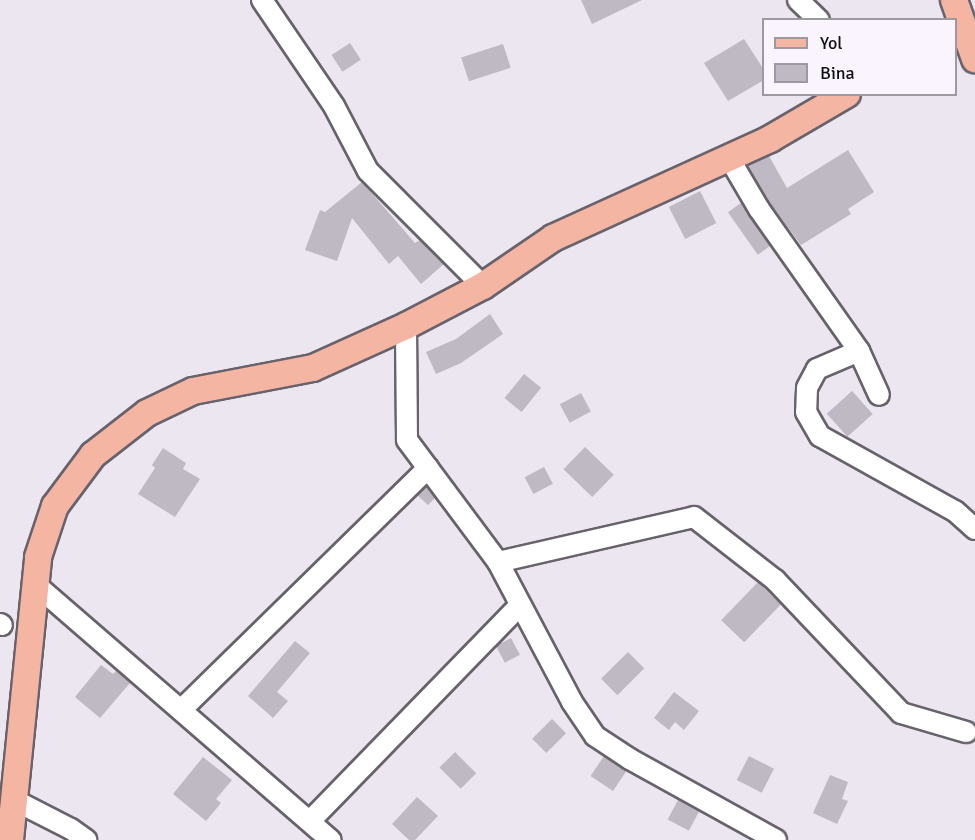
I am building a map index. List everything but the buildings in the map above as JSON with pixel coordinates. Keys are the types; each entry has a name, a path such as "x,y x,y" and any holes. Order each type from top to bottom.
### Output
{"main road":[{"path":"960,9 975,59"},
{"path":"10,840 38,557 55,506 93,455 147,413 193,391 313,368 406,326 483,286 553,238 770,139 845,96"}],"street":[{"path":"262,0 334,106 368,171 483,286"},
{"path":"798,0 817,18"},
{"path":"729,158 759,209 859,351 879,395"},
{"path":"406,326 407,440 498,562 572,702 595,736 630,759 776,840"},
{"path":"859,351 817,369 807,388 806,412 820,436 955,511 975,529"},
{"path":"181,710 428,468"},
{"path":"498,562 694,517 775,580 901,713 966,732"},
{"path":"35,584 331,840"},
{"path":"310,821 520,605"},
{"path":"14,800 71,829 86,840"}]}
